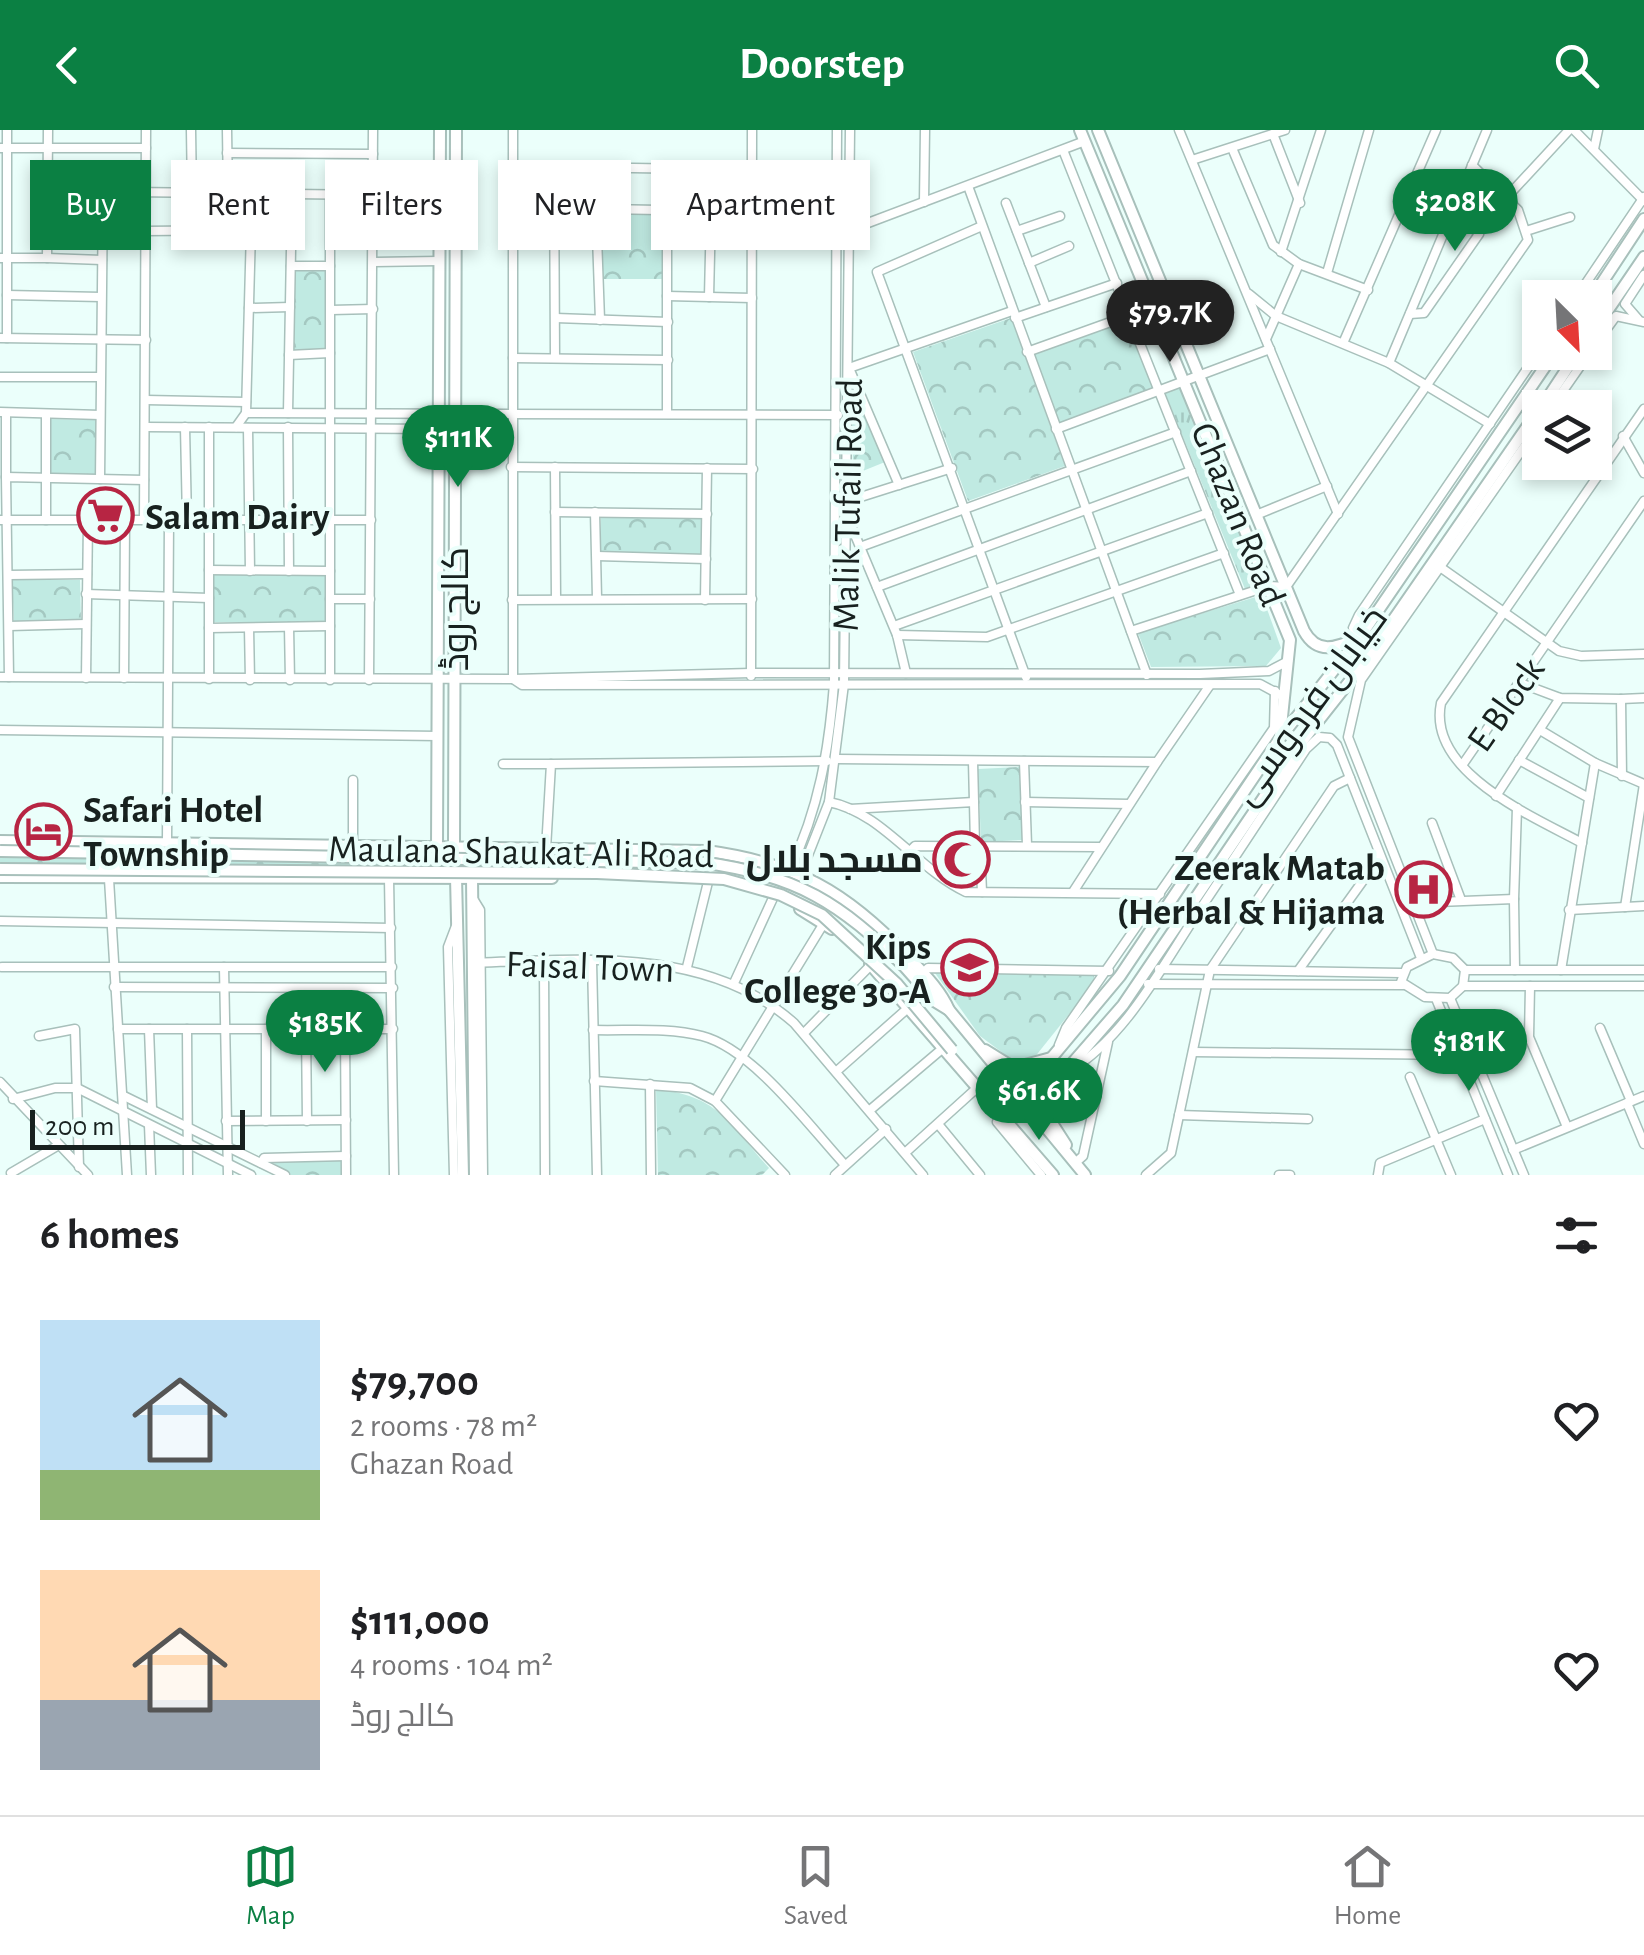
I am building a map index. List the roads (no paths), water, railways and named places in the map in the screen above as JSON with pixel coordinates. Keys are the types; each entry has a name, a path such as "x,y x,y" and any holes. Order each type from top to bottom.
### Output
{"main road":[{"name":"کالج روڈ","path":"438,848 440,130"},
{"name":"کالج روڈ","path":"454,848 456,130"},
{"name":"Ghazan Road","path":"1098,130 1256,515 1314,644 1329,648 1360,638"},
{"name":"Ghazan Road","path":"1083,136 1290,640 1291,659 1280,694 1280,738"},
{"path":"1604,280 1644,219"},
{"path":"1612,308 1640,275 1644,257"},
{"name":"خیابان فردوسی","path":"1020,1101 1120,976 1165,897 1280,738 1360,638 1543,370"},
{"name":"خیابان فردوسی","path":"1020,1101 1062,1075 1144,982 1176,925 1303,746 1363,670 1522,434"},
{"path":"1499,436 1478,472 1479,480 1484,480 1512,449"},
{"path":"1439,524 1458,502 1464,502 1453,535"},
{"name":"Maulana Shaukat Ali Road","path":"0,840 672,850 728,854 796,871 850,903 923,973 1020,1101 1085,1175"},
{"path":"234,845 252,862 250,871 240,878"},
{"path":"274,878 267,860 282,846"},
{"path":"0,850 707,863 786,880 818,892 849,913 936,1002 949,1010"},
{"path":"626,850 638,863 630,879"},
{"path":"668,880 654,864 672,850"},
{"path":"0,869 562,872 724,879 781,895 822,915 897,984 1052,1175"},
{"path":"456,877 463,1175"},
{"path":"472,877 477,962 474,1175"},
{"name":"Maulana Shaukat Ali Road","path":"0,878 472,877 708,882 773,898 824,923 871,965 947,1049"},
{"path":"1165,897 1160,928 1166,932 1176,925"},
{"path":"972,1041 1000,1063 1014,1068 1054,1056"},
{"path":"1062,1075 1048,1117 1075,1163"}],"street":[{"path":"8,130 4,148 4,338 146,340"},
{"path":"48,130 48,160"},
{"path":"146,130 146,160"},
{"path":"191,130 191,160"},
{"path":"228,130 228,160"},
{"path":"373,130 373,160"},
{"path":"512,130 514,160"},
{"path":"752,130 752,160"},
{"name":"Malik Tufail Road","path":"796,871 829,802 839,684 834,414 837,130"},
{"name":"Malik Tufail Road","path":"850,130 851,160"},
{"path":"924,202 925,130"},
{"path":"1179,130 1338,514"},
{"path":"1192,160 1285,130"},
{"path":"1281,252 1321,130"},
{"path":"1327,273 1369,130"},
{"path":"1344,341 1436,130"},
{"path":"1389,362 1487,130"},
{"path":"1506,198 1572,130 1594,149 1643,199 1588,280"},
{"path":"1594,149 1598,130"},
{"path":"1272,134 1300,203"},
{"path":"870,222 1063,150 1083,136"},
{"path":"4,148 146,148"},
{"path":"1232,148 1273,245 1299,264 1368,290"},
{"path":"1063,150 1240,596"},
{"path":"228,153 373,154"},
{"path":"1131,631 1269,586 1286,586 1528,240 1518,210 1472,165"},
{"path":"968,186 1147,674"},
{"path":"1006,202 1046,307"},
{"path":"1410,314 1424,313 1478,234 1454,208"},
{"path":"1017,231 1060,216"},
{"path":"1526,231 1570,217"},
{"path":"982,226 878,272 1012,629 1027,686"},
{"path":"151,232 251,230 246,413 236,428"},
{"path":"1029,262 1069,246"},
{"path":"47,250 47,258"},
{"path":"100,479 102,250"},
{"path":"144,520 145,250"},
{"path":"288,413 291,250"},
{"path":"330,250 330,680"},
{"path":"369,680 374,250"},
{"path":"513,679 514,250"},
{"path":"555,250 555,358"},
{"path":"597,250 600,320"},
{"path":"667,250 667,412"},
{"path":"709,297 710,250"},
{"path":"750,685 752,250"},
{"name":"Malik Tufail Road","path":"839,673 848,517 852,250"},
{"path":"3,258 102,260"},
{"path":"374,262 438,260"},
{"path":"1056,429 1200,378 1268,344 1299,264"},
{"path":"291,266 330,266"},
{"path":"1640,275 1625,304 1641,321"},
{"path":"900,484 849,368 1118,283"},
{"path":"1247,292 1276,316 1389,362 1490,424"},
{"path":"7,295 101,297"},
{"path":"667,296 752,298"},
{"path":"248,308 290,307"},
{"path":"331,310 373,309"},
{"path":"1027,352 1130,315"},
{"path":"1612,321 1616,316 1641,321"},
{"path":"556,318 668,322"},
{"path":"289,354 330,354"},
{"path":"513,358 668,360"},
{"path":"1360,638 1353,628 1359,616 1526,370"},
{"path":"0,377 100,377"},
{"path":"146,400 246,402"},
{"path":"1502,612 1644,409"},
{"path":"100,415 3,413 9,576 4,596 9,626 5,677 438,681 751,673 1147,674 1262,672 1291,659"},
{"path":"246,413 848,415"},
{"path":"46,414 46,520"},
{"path":"288,426 289,571"},
{"path":"146,427 438,429"},
{"path":"185,427 187,520"},
{"path":"209,427 210,679"},
{"path":"248,428 250,571"},
{"path":"860,547 1176,432"},
{"path":"1623,436 1644,473"},
{"path":"1433,954 1348,737 1354,698 1363,670 1522,450"},
{"path":"511,467 753,468"},
{"path":"555,467 556,599"},
{"path":"705,600 708,468"},
{"path":"848,501 952,468"},
{"path":"877,586 1191,472"},
{"path":"6,476 144,480"},
{"path":"1256,515 1327,486"},
{"path":"1546,644 1644,501"},
{"path":"555,512 707,514"},
{"path":"596,512 597,598"},
{"path":"895,631 997,589 1208,512"},
{"path":"848,517 895,631 906,673"},
{"path":"4,520 371,520"},
{"path":"167,842 169,520"},
{"path":"86,678 88,521"},
{"path":"124,678 125,521"},
{"path":"895,631 987,637 1224,553"},
{"path":"597,556 706,559"},
{"name":"E Block","path":"1440,567 1546,644 1581,656 1644,654"},
{"path":"209,570 330,571"},
{"path":"9,576 87,574"},
{"path":"86,594 210,598"},
{"path":"330,599 370,599"},
{"path":"512,600 752,600"},
{"name":"E Block","path":"1502,612 1442,703 1441,736 1496,796 1582,842"},
{"path":"9,626 86,624"},
{"path":"210,628 330,626"},
{"path":"289,627 290,680"},
{"path":"248,628 250,680"},
{"name":"E Block","path":"1463,764 1546,644"},
{"path":"513,679 522,685 1260,684 1280,694 1274,728 1165,897 1066,1028 1054,1056"},
{"path":"1520,683 1560,698 1644,698"},
{"path":"1072,892 1210,685"},
{"path":"1496,796 1560,698"},
{"path":"1621,699 1622,776"},
{"path":"0,730 438,736"},
{"path":"1540,730 1596,763 1644,784 1625,907"},
{"path":"1155,967 1303,746 1319,737 1330,738 1350,778 1421,958"},
{"name":"Malik Tufail Road","path":"796,871 832,760"},
{"path":"1519,760 1589,798"},
{"path":"973,761 982,892"},
{"path":"1024,761 1027,844"},
{"path":"503,764 1157,762"},
{"path":"1561,970 1596,763"},
{"path":"546,849 551,764"},
{"path":"1146,1175 1171,1153 1210,970 1334,786 1350,778"},
{"path":"353,780 353,847"},
{"path":"829,802 850,809 953,886 982,892 1165,897"},
{"path":"850,809 974,802"},
{"path":"1025,802 1129,804"},
{"name":"E Block","path":"1515,970 1517,808"},
{"path":"1432,823 1461,900"},
{"path":"909,852 915,846 1100,847"},
{"path":"1298,971 1380,857"},
{"path":"1630,864 1644,863"},
{"path":"389,878 394,1175"},
{"path":"109,879 127,1175"},
{"path":"687,967 708,882"},
{"path":"734,983 773,898"},
{"path":"1413,903 1514,898"},
{"path":"1569,910 1644,906"},
{"path":"454,1175 448,947 459,916"},
{"path":"0,921 391,928"},
{"path":"714,1100 824,923"},
{"path":"1155,967 1402,973 1433,954 1453,958 1465,970 1644,970"},
{"path":"477,962 483,1175"},
{"name":"Faisal Town","path":"477,962 687,967 734,983 774,1005 804,1034 906,1152 918,1173"},
{"path":"544,962 545,1175"},
{"path":"592,962 597,1175"},
{"path":"804,1034 871,965"},
{"path":"2,967 392,967"},
{"path":"224,967 228,1170"},
{"path":"923,973 928,968 1109,970"},
{"path":"1062,1075 1088,1060 1109,1038 1144,982 1403,986 1437,1000 1450,998 1463,986 1465,970"},
{"path":"1402,973 1403,986"},
{"path":"1463,986 1644,986"},
{"path":"1530,986 1528,1038 1567,1127"},
{"path":"114,987 393,988"},
{"path":"1450,998 1524,1175"},
{"path":"1437,1000 1508,1175"},
{"path":"838,1070 908,1008"},
{"path":"1600,1028 1644,1144"},
{"path":"39,1036 74,1029 83,1170"},
{"path":"118,1029 393,1029"},
{"path":"149,1029 152,1109"},
{"path":"187,1029 188,1175"},
{"path":"306,1029 307,1121"},
{"path":"345,1029 346,1175"},
{"path":"266,1030 266,1121"},
{"path":"593,1030 704,1036 740,1058 773,1086 845,1165"},
{"path":"1075,1163 1083,1156 1109,1038"},
{"path":"870,1110 947,1049"},
{"path":"1193,1052 1459,1055"},
{"path":"1410,1077 1451,1175"},
{"path":"594,1080 690,1088 714,1100 785,1175"},
{"path":"0,1082 56,1146 83,1170"},
{"path":"650,1084 650,1175"},
{"path":"906,1152 978,1086"},
{"path":"14,1099 55,1088 77,1088 228,1170 251,1175"},
{"path":"124,1096 285,1175"},
{"path":"1513,1150 1644,1096"},
{"path":"1179,1115 1308,1118"},
{"path":"1005,1116 998,1122 1041,1175"},
{"path":"1378,1175 1380,1163 1485,1119"},
{"path":"226,1121 346,1120"},
{"path":"149,1124 151,1175"},
{"path":"938,1124 980,1175"},
{"path":"835,1175 886,1129"},
{"path":"11,1173 56,1146"},
{"path":"261,1163 264,1158 346,1156"},
{"path":"71,1175 83,1170"},
{"path":"1280,1175 1290,1175"}],"place":[{"name":"Salam Dairy","path":"106,516"},
{"name":"Safari Hotel Township","path":"44,831"},
{"name":"مسجد بلال","path":"962,859"},
{"name":"Zeerak Matab (Herbal & Hijama","path":"1424,889"},
{"name":"Kips College 30-A","path":"970,968"}]}
